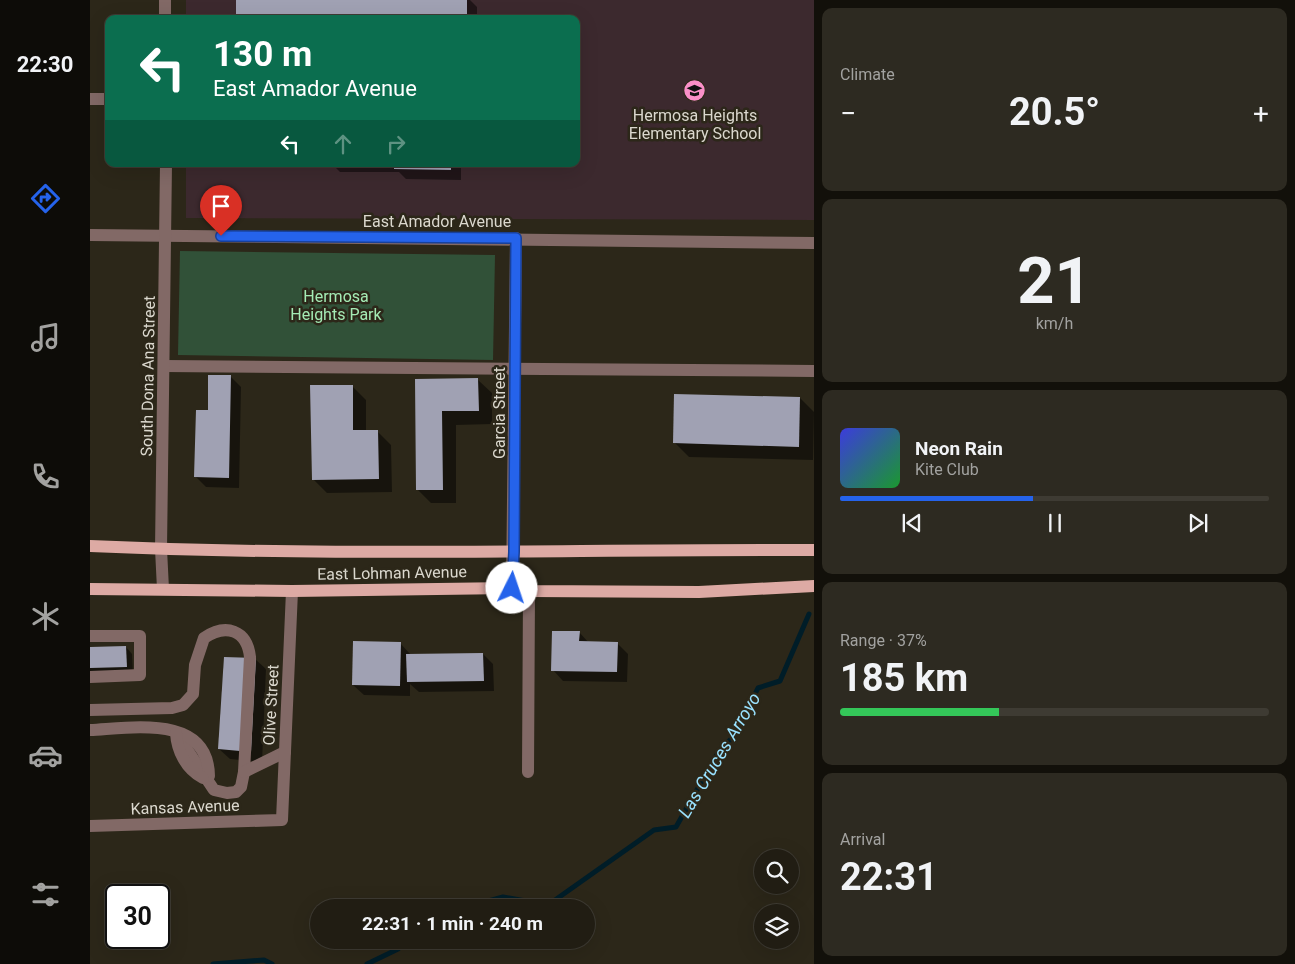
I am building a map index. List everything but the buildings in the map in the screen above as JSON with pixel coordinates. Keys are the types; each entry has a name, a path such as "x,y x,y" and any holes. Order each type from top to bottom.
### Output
{"main road":[{"path":"90,546 161,549"},
{"name":"East Lohman Avenue","path":"161,549 514,552 814,550"},
{"name":"East Lohman Avenue","path":"90,589 164,588 292,591 512,588 529,590 699,592 814,586"}],"street":[{"path":"165,0 165,15"},
{"path":"90,99 105,99"},
{"name":"South Dona Ana Street","path":"164,588 161,549 166,167"},
{"name":"East Amador Avenue","path":"90,235 516,238 814,243"},
{"name":"Garcia Street","path":"512,588 514,552 516,238"},
{"path":"164,366 814,371"},
{"path":"528,772 529,590"},
{"name":"Olive Street","path":"282,820 292,591"},
{"path":"90,710 172,708 184,705 192,694 195,665 204,638 219,630 240,634 248,644 250,657 244,772 241,787 236,792 214,790 209,781 209,766 195,740 168,728 90,730"},
{"path":"90,636 140,636 140,675 90,677"},
{"path":"176,733 180,755 195,774 209,781"},
{"path":"244,772 285,752"},
{"name":"Kansas Avenue","path":"90,826 282,820"}],"shaded area":[{"name":"Hermosa Heights Elementary School","path":"186,0 814,0 814,220 186,218 186,167 580,167 580,15 186,15"}],"green space":[{"name":"Hermosa Heights Park","path":"180,251 495,255 493,360 178,355"}],"waterway":[{"name":"Las Cruces Arroyo","path":"556,899 654,830 676,827 719,751 734,736 758,688 780,681 809,614"},
{"name":"Las Cruces Arroyo","path":"496,899 503,897 514,899"},
{"name":"Las Cruces Arroyo","path":"367,964 398,949"},
{"name":"Las Cruces Arroyo","path":"213,964 264,960 272,964"}],"place":[{"name":"Hermosa Heights Elementary School","path":"695,91"}],"route":[{"path":"221,236 516,238 514,552 512,588"}]}
